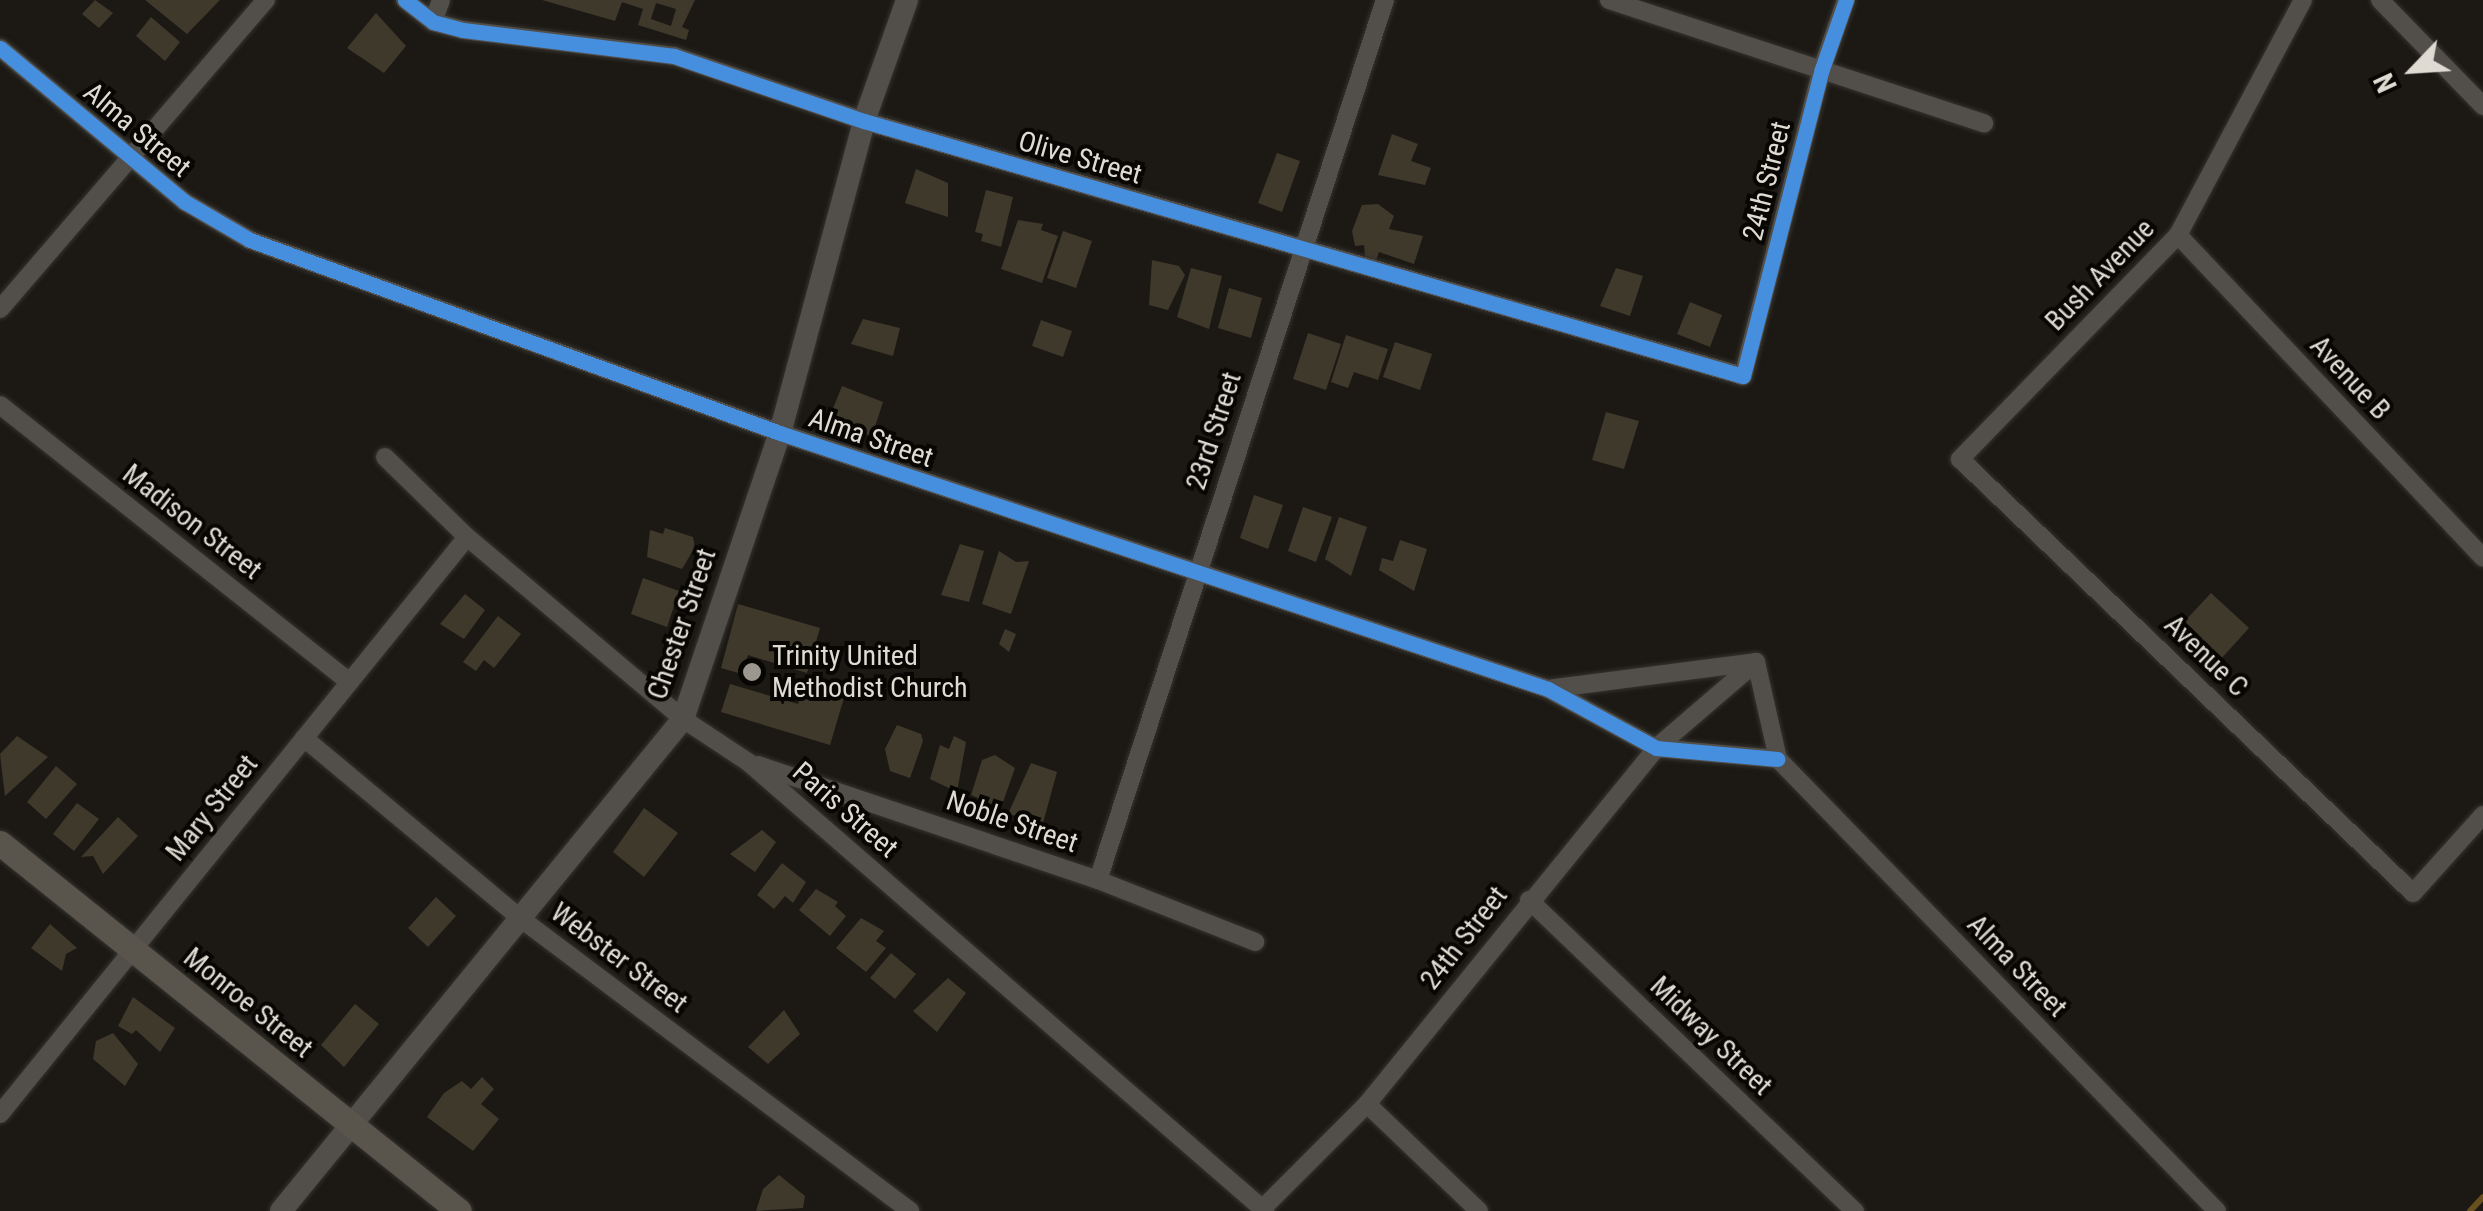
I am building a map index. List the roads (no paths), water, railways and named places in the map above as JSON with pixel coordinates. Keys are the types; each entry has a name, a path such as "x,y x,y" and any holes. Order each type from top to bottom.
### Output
{"main road":[{"name":"Monroe Street","path":"0,842 459,1211"}],"street":[{"path":"0,308 134,160 266,0"},
{"name":"Olive Street","path":"404,0 433,22 674,56 864,121 1743,376"},
{"path":"433,22 440,0"},
{"name":"Chester Street","path":"281,1211 683,719 780,433 864,121 907,0"},
{"name":"23rd Street","path":"1098,880 1385,0"},
{"path":"1609,0 1984,122"},
{"name":"24th Street","path":"1743,376 1822,70 1846,0"},
{"name":"Bush Avenue","path":"1960,459 2178,235 2303,0"},
{"path":"2380,0 2483,106"},
{"name":"Alma Street","path":"0,48 185,202 250,240 780,433 1548,689 1656,748 1778,759 2217,1211"},
{"name":"Avenue B","path":"2178,235 2483,558"},
{"name":"Madison Street","path":"0,406 350,682"},
{"name":"Paris Street","path":"386,457 467,537 683,719 748,762 1264,1210"},
{"name":"Avenue C","path":"1960,459 2413,893 2483,814"},
{"name":"Mary Street","path":"0,1114 467,537"},
{"path":"1756,662 1778,759"},
{"name":"Alma Street","path":"1548,689 1756,662"},
{"name":"24th Street","path":"1264,1210 1367,1104 1656,748 1756,662"},
{"name":"Webster Street","path":"304,738 520,918 910,1211"},
{"name":"Noble Street","path":"748,762 1098,880 1255,942"},
{"name":"Midway Street","path":"1529,900 1855,1211"},
{"path":"1367,1104 1479,1211"}],"waterway":[{"path":"2470,1211 2483,1197"}],"place":[{"name":"Trinity United Methodist Church","path":"752,672"}]}
